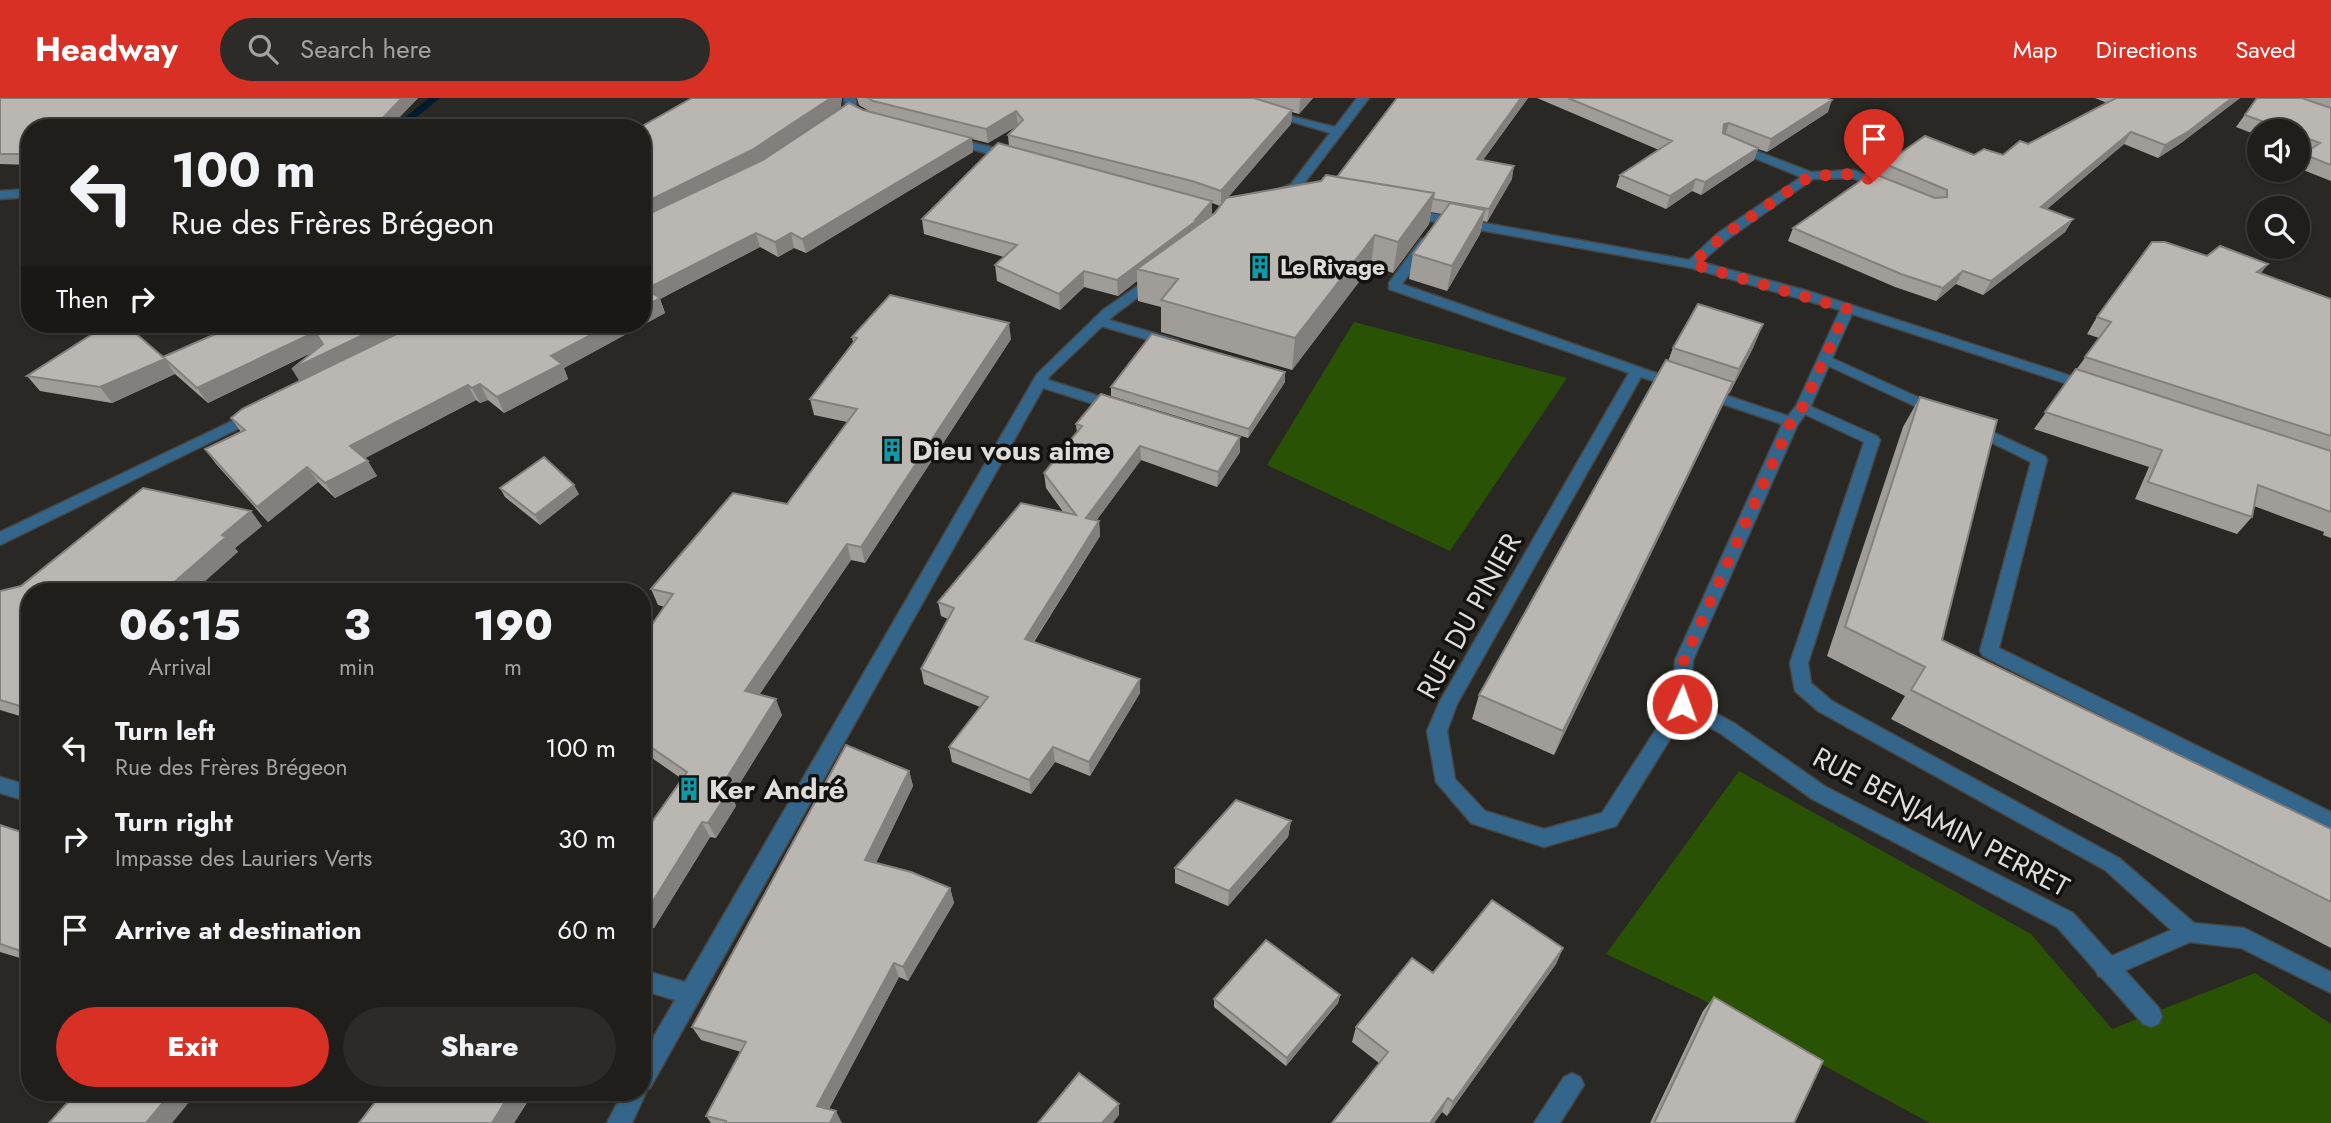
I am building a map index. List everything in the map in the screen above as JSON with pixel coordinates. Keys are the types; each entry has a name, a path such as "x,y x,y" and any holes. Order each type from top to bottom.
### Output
{"street":[{"path":"1263,200 1295,187 1363,98"},
{"path":"847,108 884,122"},
{"path":"1262,109 1338,131"},
{"path":"936,136 1028,160"},
{"path":"1724,141 1810,176 1854,174 1900,191"},
{"path":"1692,264 1723,236 1810,176"},
{"path":"1295,187 1313,195"},
{"path":"0,195 21,194"},
{"path":"1394,211 1692,264 1847,309 2109,393"},
{"path":"1443,219 1394,286 1637,371 1797,415 1872,440 1799,663 1802,686 1825,706 2112,864 2189,932"},
{"path":"651,1064 1044,374 1099,321 1174,263"},
{"name":"RUE DU PINIER","path":"1637,371 1448,703 1437,731 1446,782 1478,817 1544,838 1609,820 1682,704 1684,660 1847,309"},
{"path":"1099,321 1187,347"},
{"path":"1825,359 2039,460 1989,651 2331,822"},
{"path":"1039,382 1128,410"},
{"path":"0,539 270,407"},
{"name":"RUE BENJAMIN PERRET","path":"1682,704 1727,728 1819,793 2065,920 2106,969 2151,1016"},
{"path":"0,785 21,791"},
{"path":"2106,969 2189,932 2244,938 2331,983"},
{"path":"651,983 689,994"},
{"path":"1546,1123 1572,1085"},
{"path":"619,1123 631,1101"}],"green space":[{"path":"1354,322 1567,378 1450,551 1267,465"},
{"path":"1739,771 2031,934 2112,1029 2255,973 2331,1024 2331,1123 1930,1123 1699,998 1606,954"}],"building":[{"path":"0,98 402,98 382,119 21,119 21,154 0,154"},
{"path":"692,98 831,98 752,150 651,200 651,121"},
{"path":"868,98 1254,98 1292,110 1221,191 1192,181 1008,135 1023,120 1016,111 986,129"},
{"path":"1397,98 1521,98 1477,159 1514,166 1489,209 1433,199 1434,193 1337,177"},
{"path":"1568,98 1832,100 1771,139 1729,123 1724,124 1723,133 1758,148 1705,182 1696,179 1670,196 1620,175 1672,141"},
{"path":"2116,98 2232,98 2189,131 2165,145 2131,132 2041,207 2073,219 1991,281 1963,271 1943,288 1901,274 1793,228 1872,173 1935,198 1947,197 1947,190 1885,164 1925,136 1974,155 1984,149 2003,155 2020,141 2028,144"},
{"path":"2257,98 2302,98 2331,108 2331,165 2310,157 2310,149 2320,143 2310,139 2310,119 2256,119 2245,115"},
{"path":"849,103 863,110 972,138 802,239 791,233 775,242 756,233 651,286 651,213 763,160"},
{"path":"998,143 1212,201 1196,219 1200,218 1117,280 1084,271 1059,294 995,265 1017,245 922,219"},
{"path":"1326,175 1434,193 1398,242 1375,235 1295,338 1161,300 1178,279 1137,269 1215,213 1226,198 1321,181"},
{"path":"1450,203 1485,210 1452,266 1413,254"},
{"path":"2152,242 2165,242 2207,256 2220,246 2247,256 2247,259 2268,264 2257,272 2331,299 2331,436 2085,357 2111,322 2097,317"},
{"path":"651,292 660,298 651,303"},
{"path":"890,295 1009,323 861,547 847,544 745,691 776,699 721,787 729,791 708,823 702,822 651,904 651,823 687,772 651,747 651,626 673,594 651,589 733,493 787,504 857,409 810,399 857,338 852,337"},
{"path":"1698,304 1763,324 1739,369 1673,348"},
{"path":"94,333 135,333 163,357 218,333 313,333 197,388 165,359 100,387 27,376"},
{"path":"316,333 367,333 292,369 323,344"},
{"path":"398,333 595,333 551,356 562,364 497,397 480,384 472,388 468,385 350,446 368,461 325,483 307,467 257,507 205,449 245,430 231,418 242,409"},
{"path":"1152,334 1285,372 1249,429 1111,387"},
{"path":"1666,360 1733,382 1563,731 1479,695"},
{"path":"2076,369 2331,451 2331,512 2258,485 2252,517 2148,482 2162,450 2045,412"},
{"path":"1101,394 1240,437 1218,472 1140,446 1086,518 1099,521 1025,639 1140,679 1089,762 1053,747 1029,780 949,747 988,697 921,669 954,608 938,602 1021,503 1076,515 1044,473 1082,426 1076,424"},
{"path":"1920,397 1997,420 1942,640 2331,829 2331,902 1911,690 1925,667 1845,627"},
{"path":"544,457 574,485 535,515 500,488"},
{"path":"143,488 251,511 222,535 226,537 173,583 25,583"},
{"path":"21,586 21,706 0,700 0,591"},
{"path":"846,745 909,771 865,860 911,872 950,888 903,967 894,963 817,1106 836,1111 830,1123 725,1123 726,1121 706,1116 746,1042 692,1027"},
{"path":"1236,800 1291,821 1229,891 1175,868"},
{"path":"0,825 21,832 21,951 0,944"},
{"path":"1492,900 1563,948 1453,1102 1448,1098 1430,1123 1332,1123 1388,1052 1356,1027 1412,958 1433,973"},
{"path":"1266,940 1340,995 1287,1058 1214,999"},
{"path":"1714,997 1823,1061 1794,1123 1654,1123"},
{"path":"1079,1073 1119,1104 1102,1123 1038,1123"},
{"path":"69,1101 164,1101 146,1123 49,1123"},
{"path":"376,1101 505,1101 492,1123 359,1123"}],"waterway":[{"path":"407,119 435,98"}],"place":[{"name":"Le Rivage","path":"1260,267"},
{"name":"Dieu vous aime","path":"892,450"},
{"name":"Ker André","path":"689,789"}],"route":[{"path":"1682,704 1684,660 1791,422 1802,408 1847,309 1803,294 1692,264 1723,236 1810,176 1854,174 1874,181"}]}
